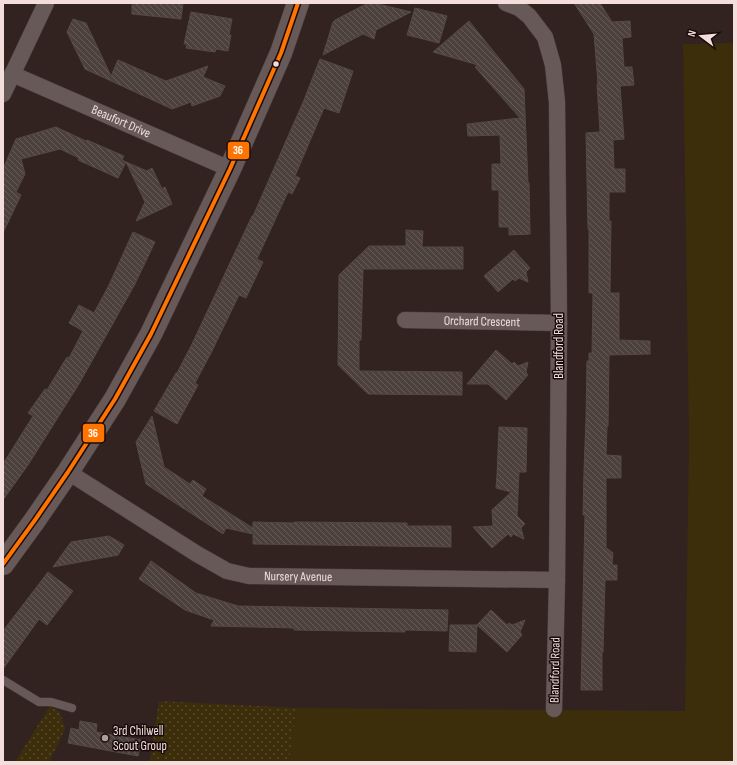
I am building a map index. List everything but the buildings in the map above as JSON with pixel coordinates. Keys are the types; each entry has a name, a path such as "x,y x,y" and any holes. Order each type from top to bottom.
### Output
{"street":[{"path":"3,94 46,3"},
{"path":"3,564 68,472 115,399 151,334 230,169 281,53 298,3"},
{"name":"Blandford Road","path":"506,3 519,8 536,24 545,37 553,65 557,102 559,323 557,580 554,709"},
{"name":"Beaufort Drive","path":"12,74 230,169"},
{"name":"Orchard Crescent","path":"405,320 559,323"},
{"name":"Nursery Avenue","path":"68,472 227,572 249,576 557,580"}],"lane":[{"path":"3,680 39,702 51,702 72,708"}],"shaded area":[{"path":"734,43 734,762 289,762 296,708 685,711 689,438 683,44"},
{"path":"159,701 296,708 289,762 150,762"},
{"path":"50,706 60,712 65,729 49,762 15,762"}],"transit line":[{"name":"36","path":"3,564 68,472 115,399 151,334 230,169 281,53 298,3"}],"place":[{"name":"3rd Chilwell Scout Group","path":"105,738"}]}
